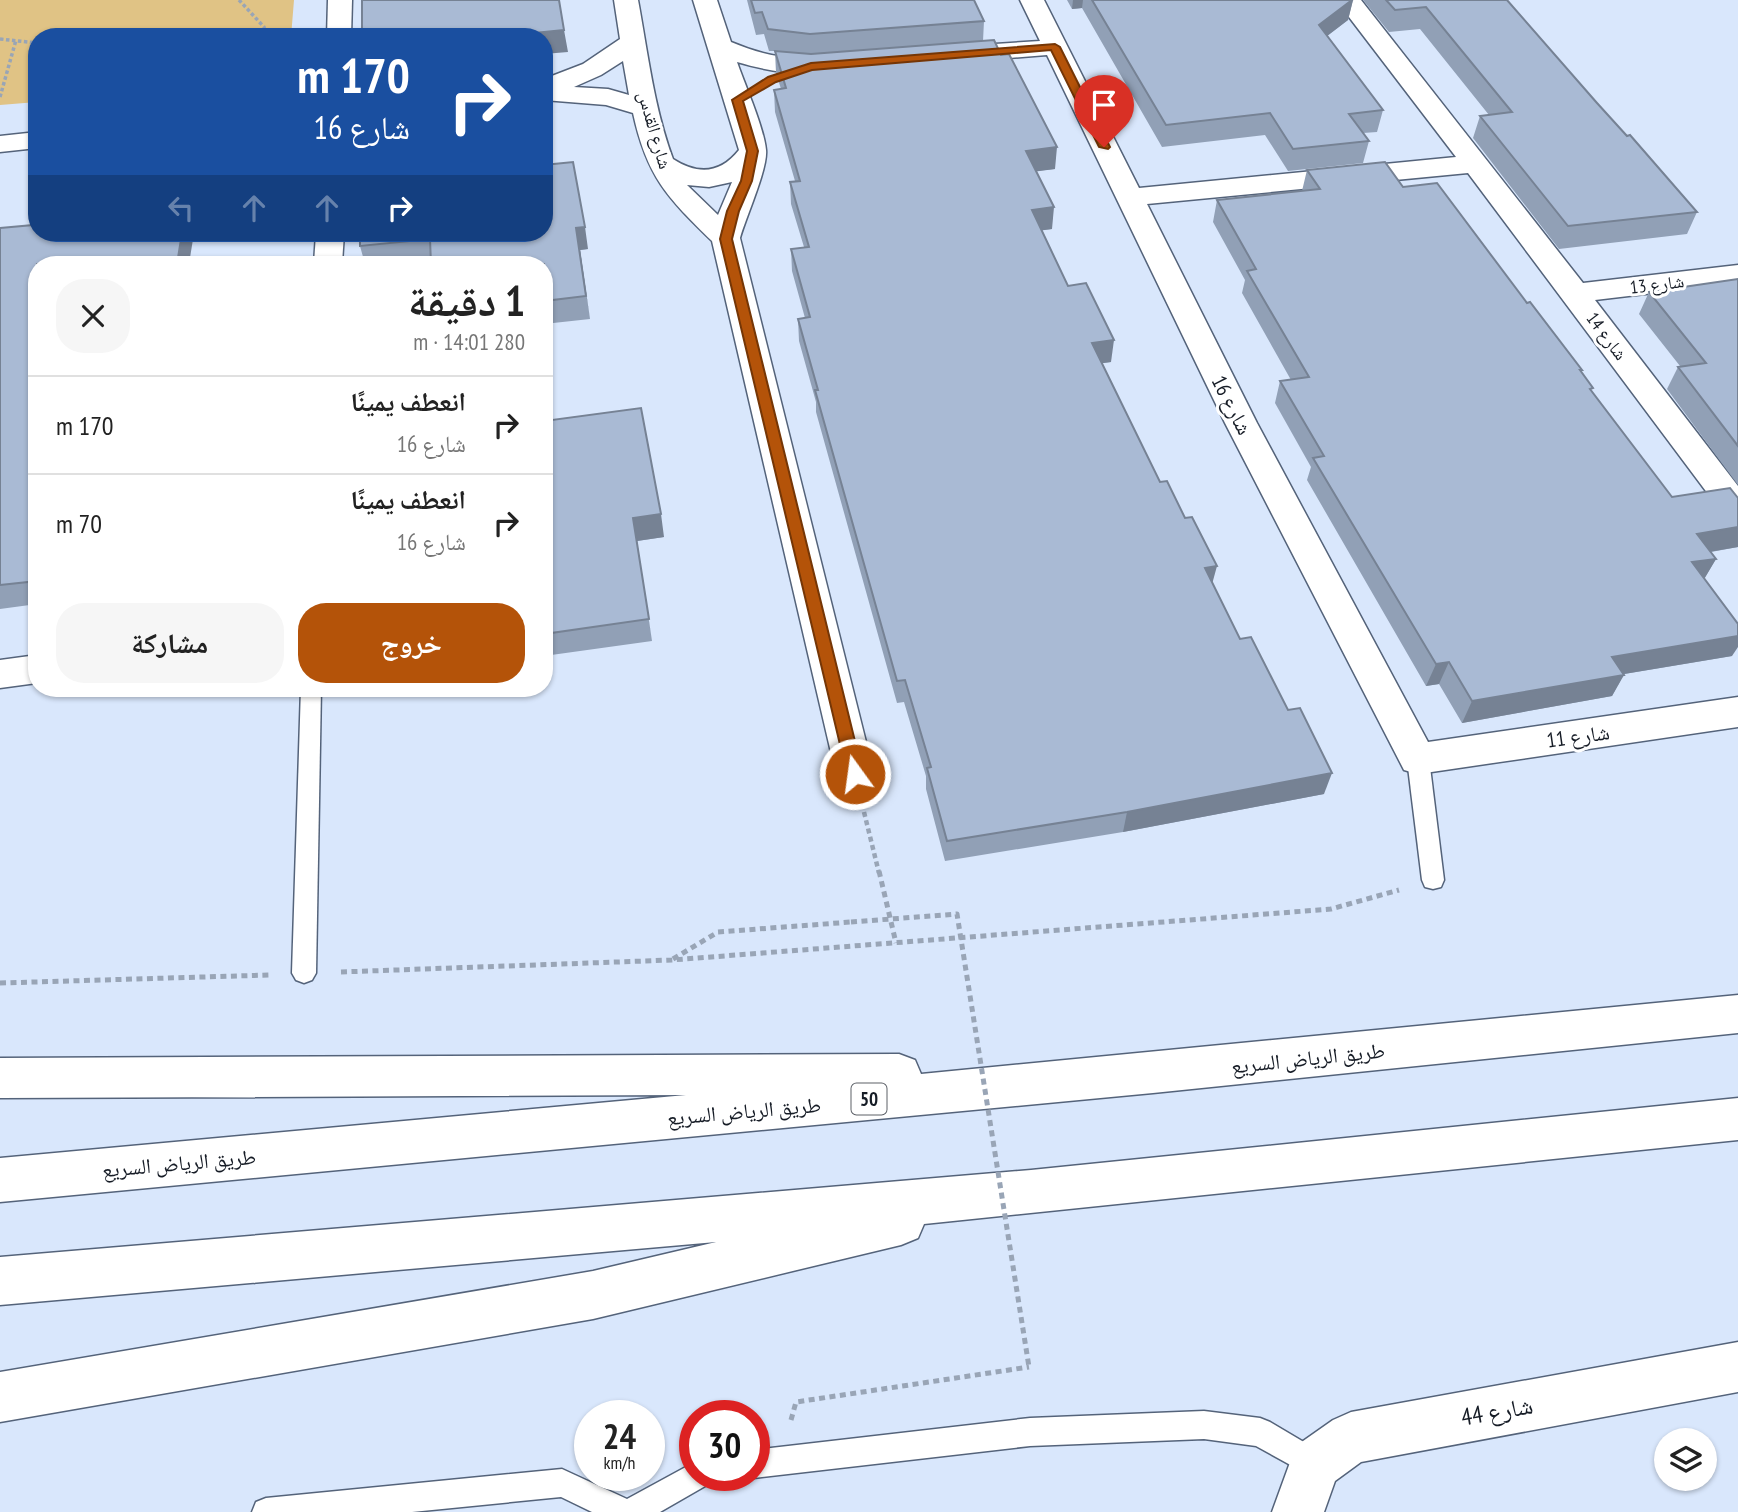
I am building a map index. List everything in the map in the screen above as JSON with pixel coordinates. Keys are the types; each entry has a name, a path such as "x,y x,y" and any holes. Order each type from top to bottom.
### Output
{"main road":[{"path":"339,28 341,0"},
{"name":"شارع 16","path":"1031,0 1241,423 1418,759"},
{"name":"شارع 14","path":"1348,0 1575,293 1738,510"},
{"path":"705,1 753,151 746,181 733,211 726,239 855,774"},
{"name":"شارع القدس","path":"629,3 633,41 660,162 673,186 726,239"},
{"path":"553,85 564,83 604,64 633,41"},
{"path":"720,46 741,57 765,63 811,66 852,63"},
{"path":"919,58 1055,47"},
{"path":"737,100 772,79 811,66"},
{"path":"553,93 608,97 647,109"},
{"path":"0,144 28,141"},
{"path":"660,162 674,173 707,178 737,171 753,151"},
{"path":"1129,197 1473,164"},
{"name":"شارع 13","path":"1575,293 1738,274"},
{"path":"0,674 28,670"},
{"name":"شارع 11","path":"1418,759 1738,712"},
{"name":"طريق الرياض السريع","path":"0,1180 1153,1073 1738,1014"},
{"path":"0,1078 1153,1073"},
{"path":"0,1282 1031,1192 1738,1119"},
{"path":"0,1397 593,1295 1031,1192"},
{"name":"شارع 44","path":"1314,1464 1351,1438 1738,1367"},
{"path":"1298,1512 1314,1464"}],"lane":[{"path":"304,974 311,697"},
{"path":"1418,759 1433,880"},
{"path":"770,1462 1030,1432 1205,1425 1260,1432 1314,1464"},
{"path":"266,1512 562,1483 624,1512"},
{"path":"632,1512 679,1485"}],"path":[{"path":"239,0 264,28"},
{"path":"0,39 28,42"},
{"path":"0,97 16,40"},
{"path":"855,774 896,944"},
{"path":"0,983 672,960 896,944 1331,908 1433,880"},
{"path":"672,960 718,932 957,914 1029,1367 796,1402"}],"shaded area":[{"path":"0,0 294,0 292,28 28,28 28,103 0,105"}],"building":[{"path":"362,0 559,0 564,30 553,31 553,28 362,28"},
{"path":"751,0 974,0 984,21 810,34 768,29 762,12 755,13"},
{"path":"1092,0 1352,0 1319,25 1383,110 1349,114 1369,141 1293,149 1270,113 1166,125"},
{"path":"1386,0 1507,0 1697,212 1568,226 1480,116 1512,112 1426,7 1395,10"},
{"path":"994,40 1001,55 1009,54 1057,147 1026,151 1054,207 1032,210 1068,286 1086,283 1114,340 1092,343 1160,482 1167,481 1185,518 1192,517 1217,566 1205,568 1240,639 1251,637 1288,710 1300,708 1332,773 1127,812 947,841 927,768 931,767 905,680 897,681 815,390 818,390 798,319 810,317 791,249 809,247 790,182 800,181 774,90 786,88 775,51 811,54"},
{"path":"573,162 585,227 576,228 586,296 553,300 553,256 431,256 430,242 553,242 553,164"},
{"path":"1385,162 1403,187 1437,183 1527,303 1530,302 1582,370 1593,388 1590,389 1672,497 1730,488 1738,498 1738,527 1697,534 1716,559 1692,562 1738,624 1738,636 1612,657 1624,675 1472,701 1449,662 1436,664 1313,458 1324,456 1280,381 1309,377 1247,271 1256,269 1217,200 1320,189 1307,170"},
{"path":"28,225 28,242 181,242 178,256 28,256 28,582 0,585 0,228"},
{"path":"360,242 400,242 360,246"},
{"path":"1738,279 1738,446 1678,367 1706,363 1649,292"},
{"path":"641,408 661,514 633,518 649,619 553,633 553,420"}],"route":[{"path":"855,774 726,239 733,211 746,181 753,151 737,100 772,79 811,66 1055,47 1104,147"}]}
